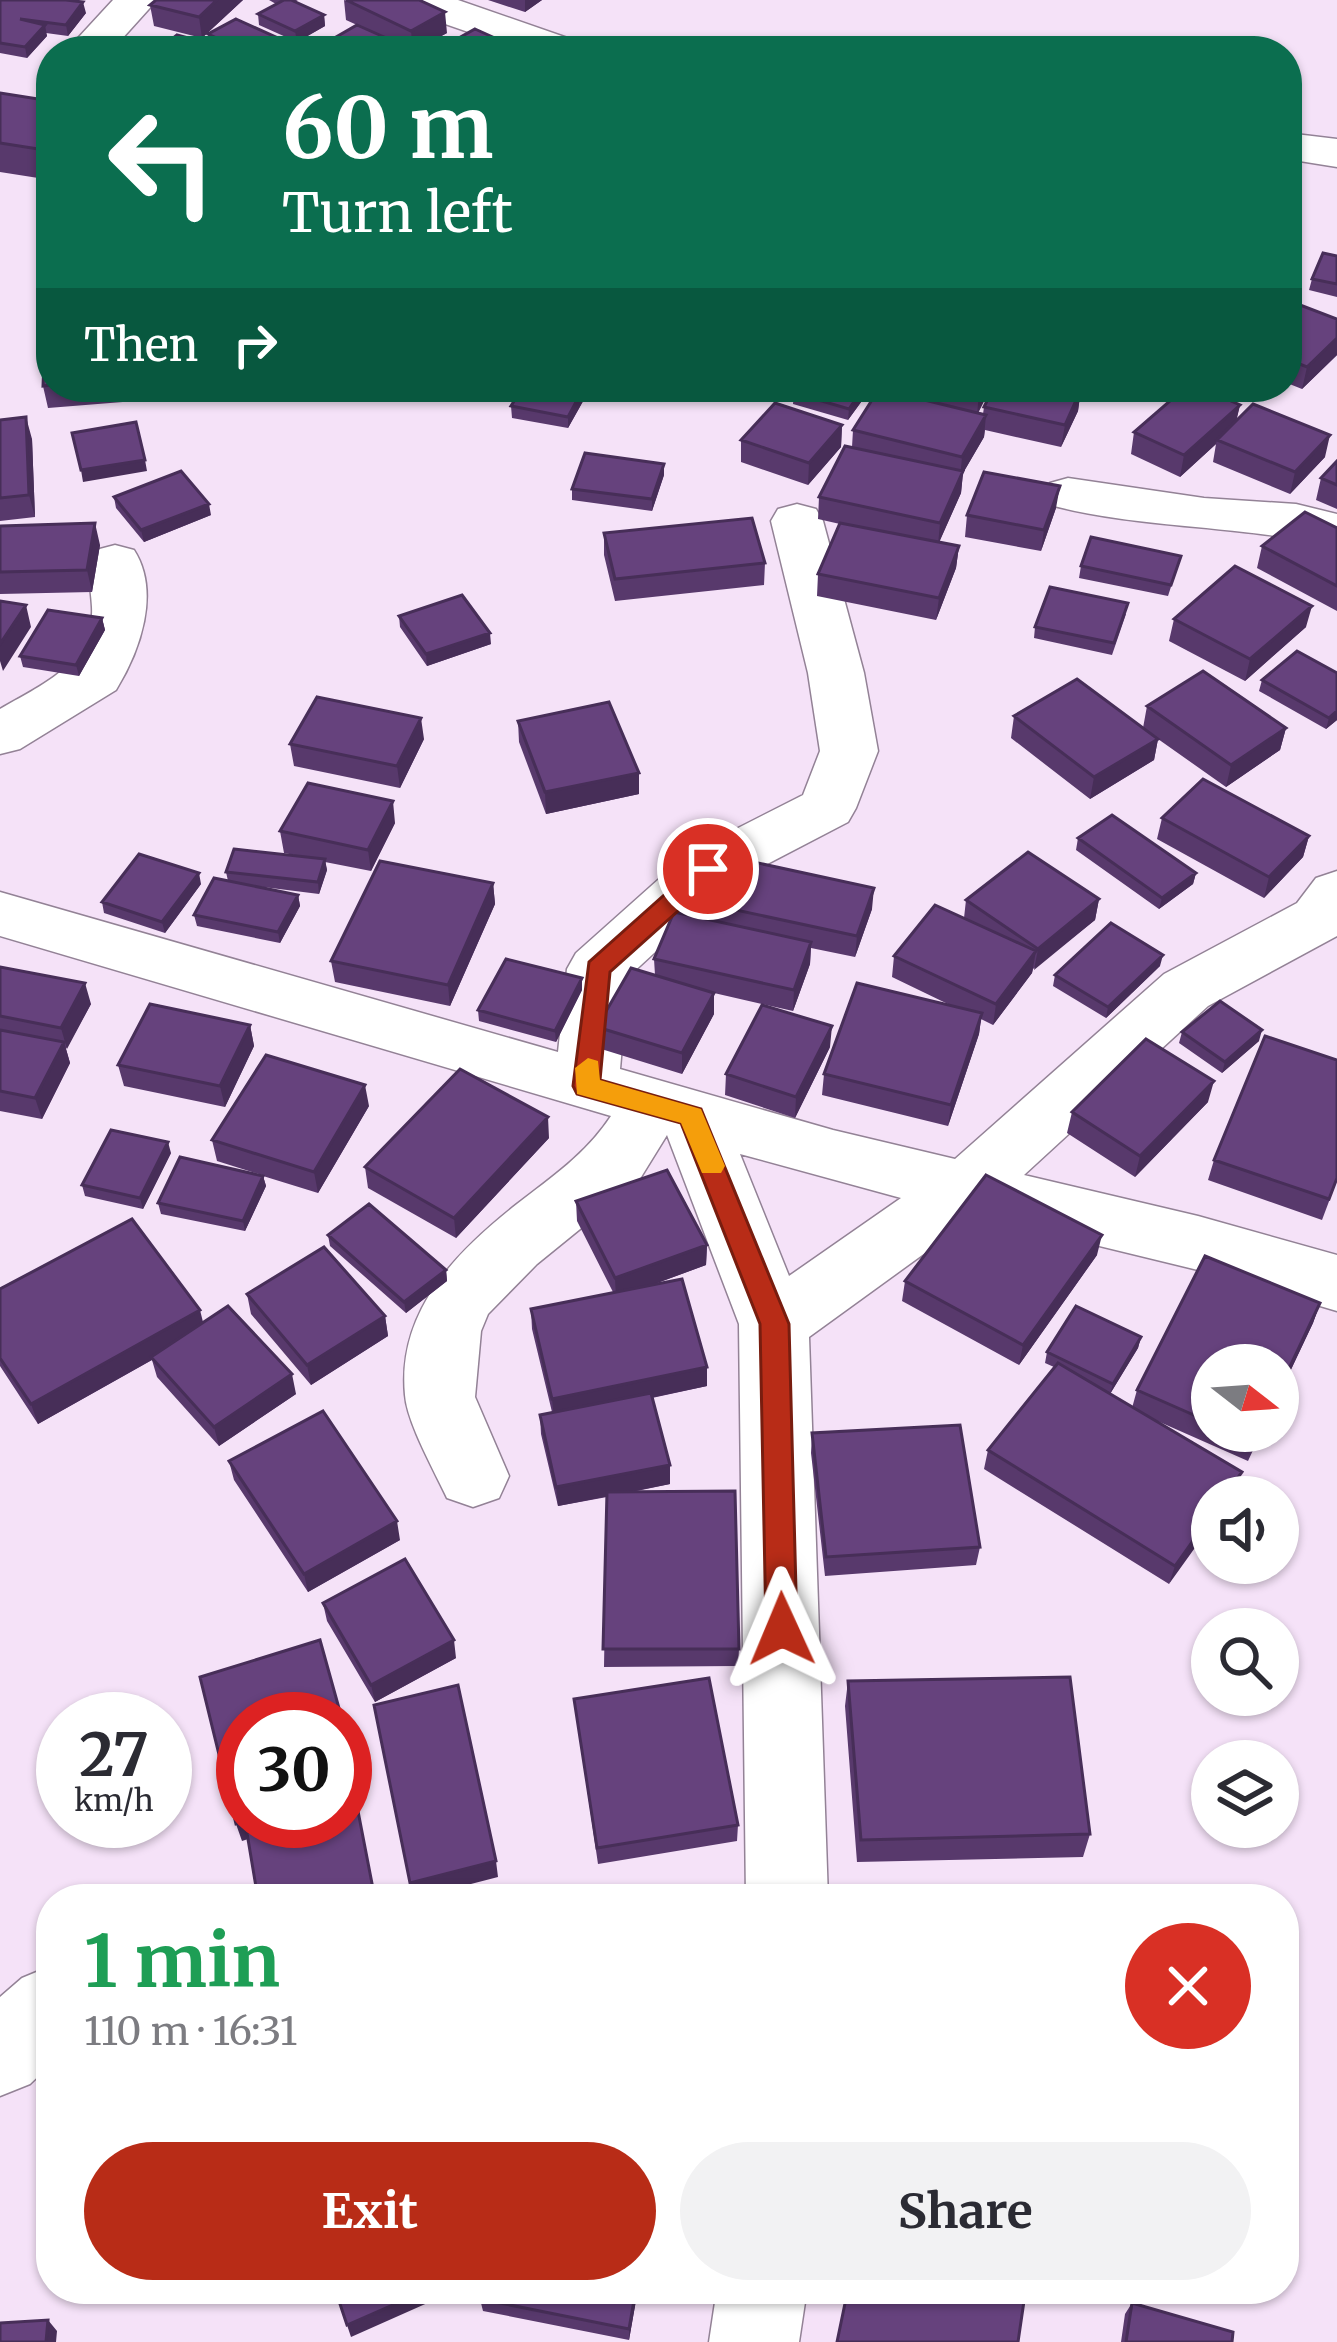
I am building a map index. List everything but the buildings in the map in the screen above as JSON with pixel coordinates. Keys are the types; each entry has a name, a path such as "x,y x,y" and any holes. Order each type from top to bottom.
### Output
{"street":[{"path":"101,36 136,0"},
{"path":"417,0 521,36"},
{"path":"1302,148 1337,153"},
{"path":"1068,494 1204,514 1296,521 1337,531"},
{"path":"586,1086 598,969 708,869 827,808 849,751 836,673 797,520"},
{"path":"0,735 96,677 120,615 115,562"},
{"path":"774,1324 966,1188 1186,990 1318,920 1337,893"},
{"path":"0,914 672,1110 1198,1243 1337,1283"},
{"path":"672,1110 774,1324 787,1884"},
{"path":"473,1476 440,1397 446,1331 461,1298 513,1245 615,1164 672,1110"},
{"path":"0,2054 36,2021"},
{"path":"754,2342 760,2304"}],"slow traffic":[{"path":"588,1068 586,1086 692,1116 712,1166"}],"route":[{"path":"708,869 598,969 586,1086 692,1116 774,1324 782,1629"}]}
